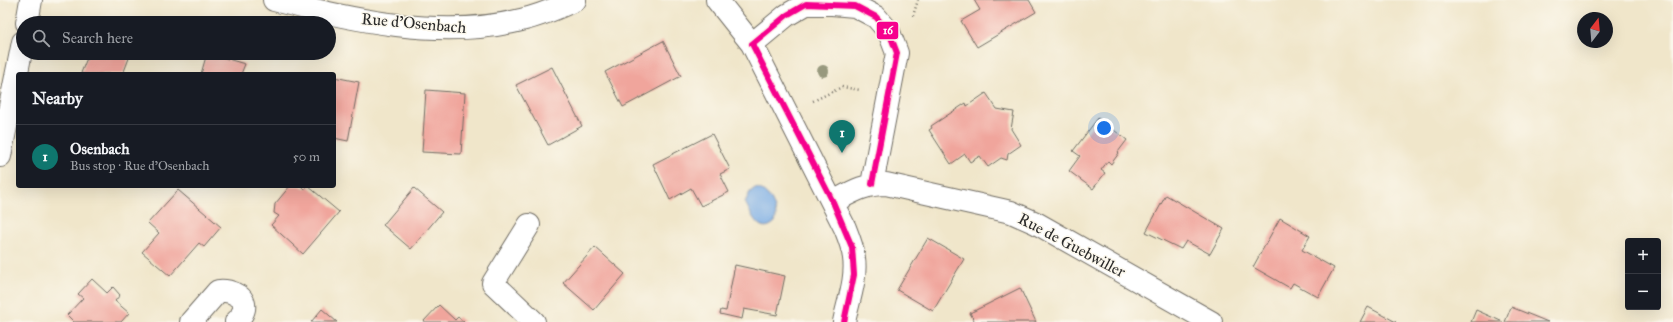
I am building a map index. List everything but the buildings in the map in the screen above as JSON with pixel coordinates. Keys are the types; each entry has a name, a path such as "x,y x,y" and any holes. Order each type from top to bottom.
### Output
{"street":[{"path":"29,16 32,0"},
{"name":"Rue d'Osenbach","path":"274,0 350,18 390,24 461,29 491,26 521,20 575,0"},
{"path":"724,3 752,44 833,202 847,234 854,259 854,275 844,322"},
{"path":"752,44 786,15 806,4 855,6 876,17 889,32 897,53 872,184"},
{"path":"17,72 19,60"},
{"path":"0,156 16,77"},
{"name":"Rue de Guebwiller","path":"833,202 858,189 872,184 886,184 1011,212 1036,223 1211,322"},
{"path":"529,225 494,283 534,322"},
{"path":"191,322 218,291 226,290 238,295 244,306 242,314 236,322"}],"path":[{"path":"787,113 842,87 888,95"}],"water":[{"path":"755,188 765,192 769,196 774,206 776,212 775,222 769,226 764,227 756,222 745,202 750,192"}],"transit line":[{"name":"16","path":"752,44 787,15 806,4 855,6 876,17 889,32 897,53 872,184"},
{"name":"16","path":"752,44 833,202 852,247 854,275 844,322"}],"place":[{"name":"Osenbach","path":"842,153"}]}
